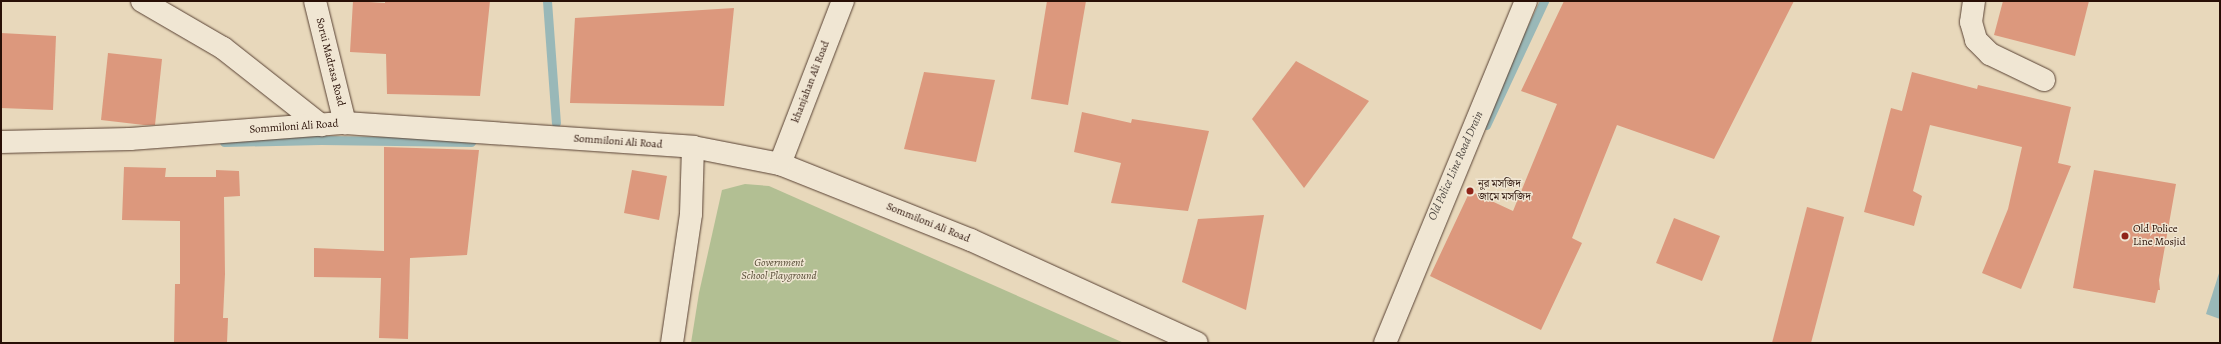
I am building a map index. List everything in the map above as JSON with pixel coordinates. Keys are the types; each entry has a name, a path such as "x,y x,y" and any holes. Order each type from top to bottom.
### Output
{"street":[{"path":"142,1 222,48 321,125"},
{"name":"Sorui Madrasa Road","path":"315,1 345,123"},
{"name":"khanjahan Ali Road","path":"780,164 843,1"},
{"path":"1384,343 1526,1"},
{"path":"1974,1 1971,22 1976,40 1990,54 2044,80"},
{"name":"Sommiloni Ali Road","path":"1,142 130,139 345,123 693,147 780,164 971,240 1197,343"},
{"path":"672,343 675,308 691,214 693,147"}],"green space":[{"name":"Government School Playground","path":"745,184 769,186 1124,343 691,343 699,293 722,190"}],"water":[{"path":"2220,270 2220,319 2206,314"}],"building":[{"path":"353,1 385,3 385,1 490,1 480,96 387,94 386,54 350,52"},
{"path":"1047,1 1086,1 1068,105 1031,99"},
{"path":"1564,1 1794,1 1714,159 1617,125 1572,238 1582,243 1541,330 1430,276 1470,191 1513,211 1557,104 1521,91"},
{"path":"2003,1 2089,1 2075,56 1994,35"},
{"path":"734,8 724,106 570,103 575,18"},
{"path":"1,33 56,36 53,110 1,108"},
{"path":"108,53 162,59 155,125 101,120"},
{"path":"1296,61 1369,101 1304,188 1252,119"},
{"path":"924,72 995,80 976,162 904,149"},
{"path":"1912,72 1977,89 1978,85 2071,107 2058,163 2071,166 2021,289 1982,273 2008,209 2022,147 1930,125 1913,191 1922,196 1914,226 1864,212 1891,108 1902,111"},
{"path":"1082,112 1131,123 1132,119 1209,131 1188,211 1111,203 1121,163 1074,152"},
{"path":"384,147 479,150 467,255 410,258 408,339 379,338 381,278 314,277 314,248 384,251"},
{"path":"124,167 166,168 165,177 216,177 216,170 239,171 240,196 224,197 225,274 223,318 228,318 227,343 174,343 175,284 180,284 180,221 122,220"},
{"path":"632,170 667,176 659,220 624,213"},
{"name":"Old Police Line Mosjid","path":"2094,170 2176,184 2159,280 2160,290 2158,290 2155,303 2073,288"},
{"path":"1807,207 1844,217 1811,343 1772,343"},
{"path":"1264,215 1246,310 1182,282 1198,219"},
{"path":"1674,218 1720,236 1702,281 1656,263"}],"waterway":[{"path":"547,1 556,123"},
{"name":"Old Police Line Road Drain","path":"1486,125 1544,1"},
{"path":"224,142 321,140 471,142"}],"place":[{"name":"নুর মসজিদ জামে মসজিদ","path":"1470,191"},
{"name":"Old Police Line Mosjid","path":"2125,236"}]}
